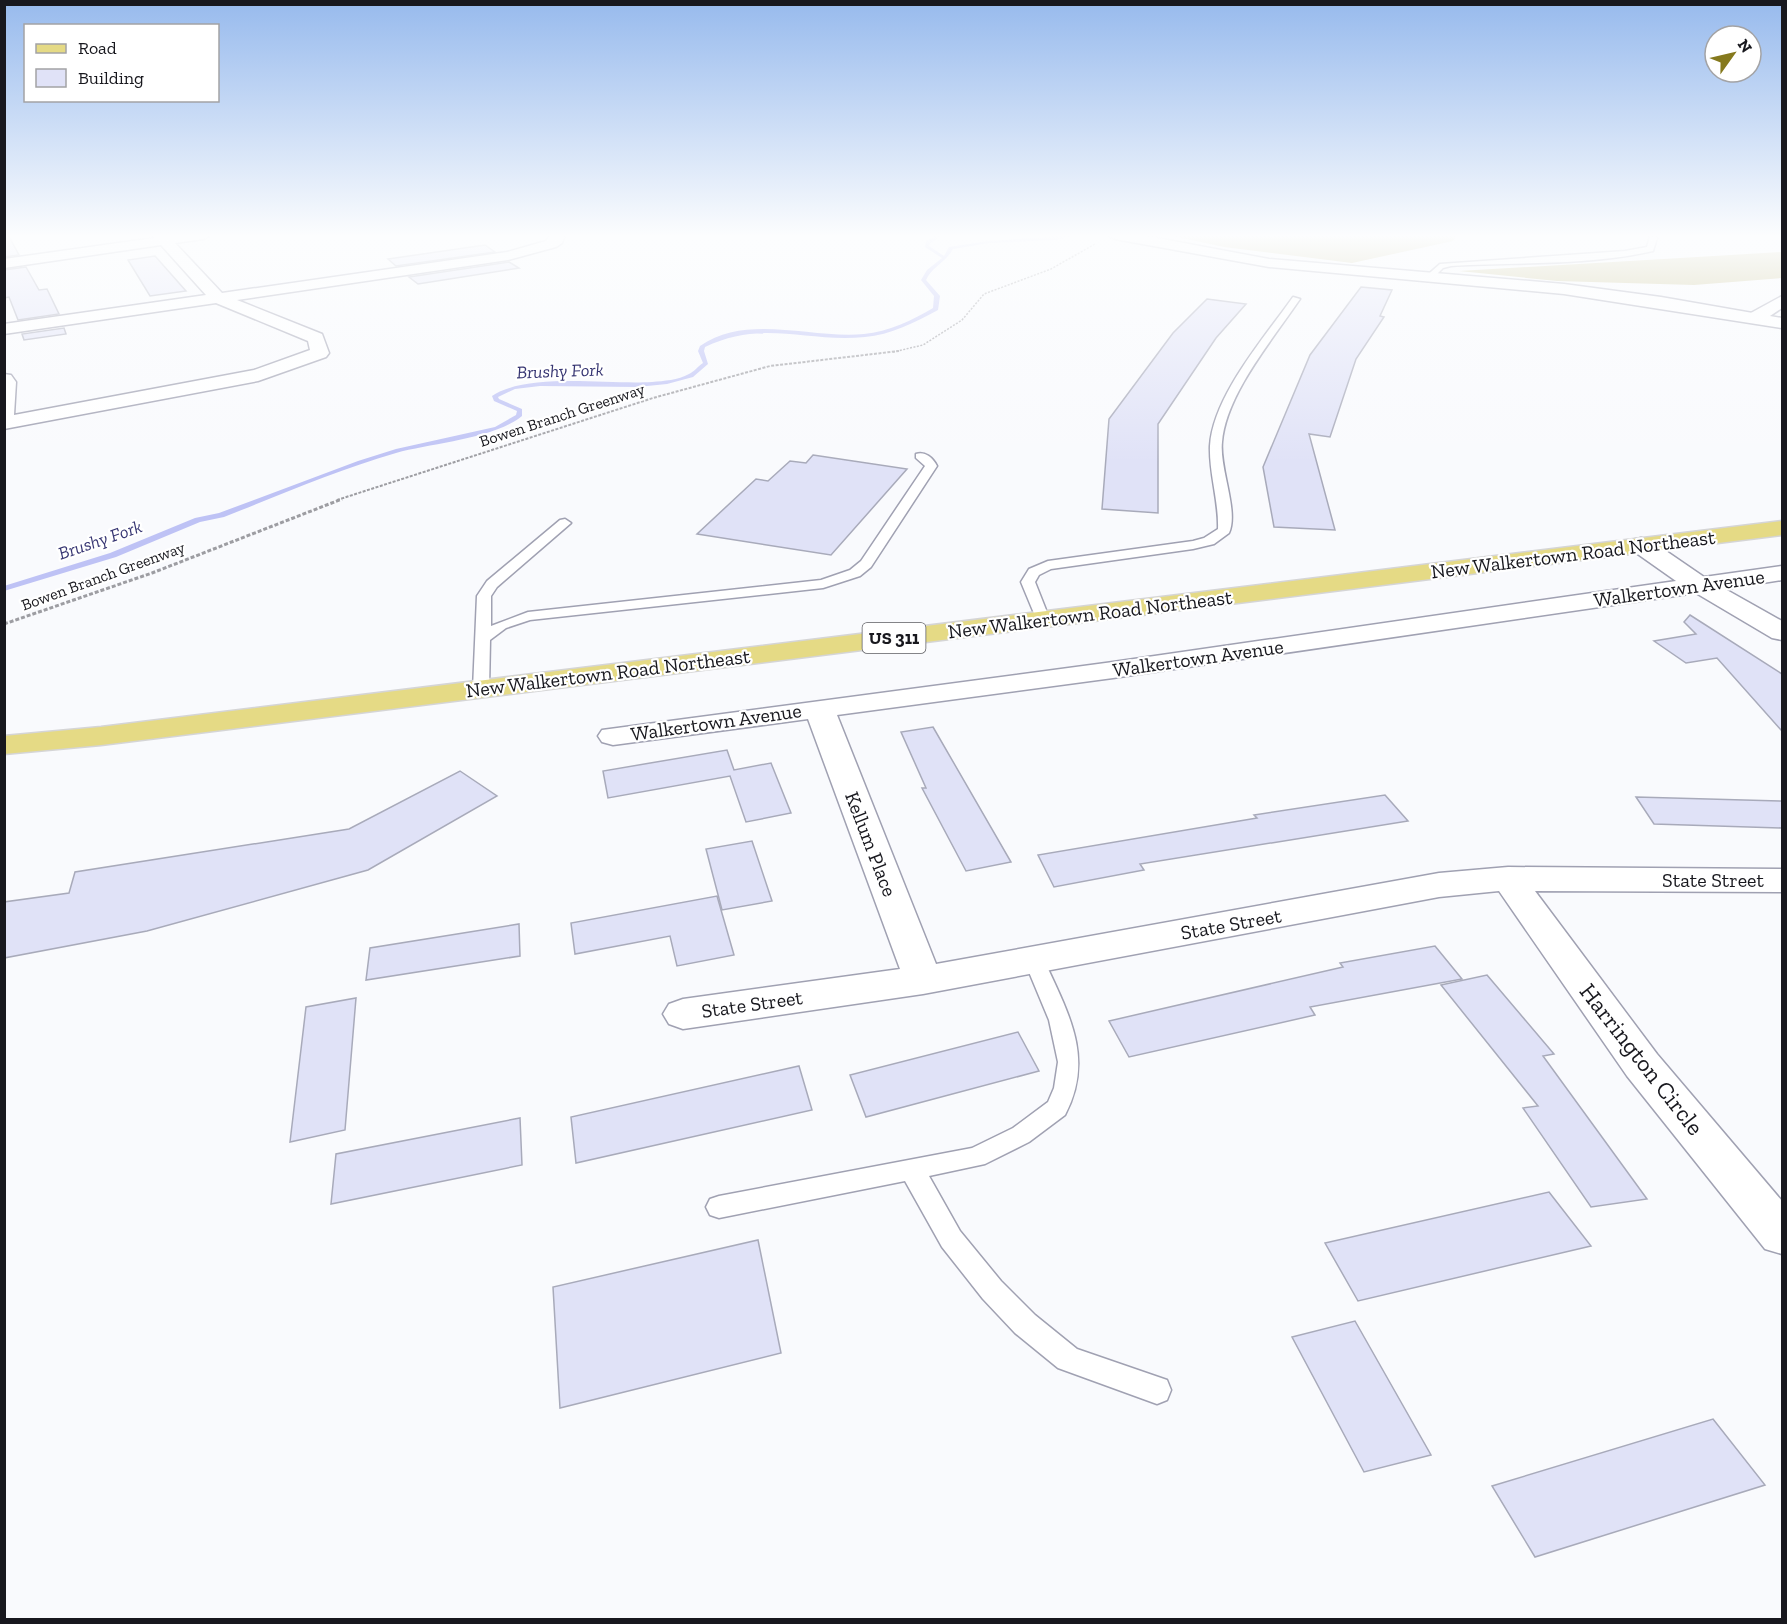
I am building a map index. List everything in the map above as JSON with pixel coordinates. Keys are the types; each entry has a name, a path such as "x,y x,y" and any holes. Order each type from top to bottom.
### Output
{"main road":[{"name":"New Walkertown Road Northeast","path":"4,745 101,736 1782,528"}],"street":[{"path":"4,328 127,311"},
{"path":"4,423 258,375 320,353 316,338 249,311"},
{"path":"1707,311 1782,323"},
{"path":"1755,318 1766,311"},
{"path":"4,379 7,382 4,416"},
{"path":"1641,545 1698,584 1782,632"},
{"name":"Walkertown Avenue","path":"613,736 1113,670 1782,573"},
{"name":"Kellum Place","path":"819,708 923,980"},
{"name":"State Street","path":"683,1014 923,980 1439,885 1508,879 1782,880"},
{"name":"Harrington Circle","path":"1508,879 1642,1065 1782,1234"}],"lane":[{"path":"1043,620 1028,582 1034,572 1048,566 1193,545 1209,541 1224,530 1226,513 1216,442 1234,391 1288,311"},
{"path":"483,638 501,625 528,616 823,584 840,580 866,564 932,466 921,456"},
{"path":"481,689 484,596 492,584 565,523"},
{"path":"719,1207 976,1157 1021,1135 1057,1108 1065,1088 1069,1062 1060,1020 1034,960"},
{"path":"912,1170 951,1239 992,1290 1025,1324 1068,1359 1157,1390"}],"path":[{"name":"Bowen Branch Greenway","path":"4,624 152,573 323,505 661,396 783,363 886,354 923,345 963,320 970,311"}],"building":[{"path":"14,311 57,311 59,314 18,320"},
{"path":"1195,311 1240,311 1216,338 1158,424 1158,513 1102,509 1109,419 1173,333"},
{"path":"1343,311 1382,311 1380,316 1384,317 1356,359 1330,437 1309,434 1335,530 1274,527 1263,467 1310,355"},
{"path":"64,328 66,334 24,340 22,334"},
{"path":"813,455 907,469 831,555 697,534 756,479 768,481 790,461 806,463"},
{"path":"1690,615 1782,674 1782,731 1717,658 1686,663 1654,641 1696,634 1684,622"},
{"path":"933,727 1011,862 966,871 922,788 926,788 901,732"},
{"path":"727,750 734,770 771,763 791,813 746,822 730,776 608,798 603,771"},
{"path":"460,771 497,796 368,870 147,931 4,958 4,902 69,893 75,872 349,829"},
{"path":"1385,795 1408,821 1140,864 1144,870 1054,887 1038,855 1257,818 1254,815"},
{"path":"1636,797 1782,801 1782,828 1654,824"},
{"path":"752,841 772,901 722,910 706,849"},
{"path":"717,896 734,955 677,966 670,936 575,954 571,923"},
{"path":"519,924 520,956 366,980 370,948"},
{"path":"1435,946 1462,979 1310,1007 1315,1015 1129,1057 1109,1021 1343,967 1340,963"},
{"path":"1487,975 1554,1054 1543,1056 1647,1199 1591,1207 1523,1108 1538,1106 1441,985"},
{"path":"356,998 345,1130 290,1142 306,1007"},
{"path":"1018,1032 1039,1071 866,1117 850,1075"},
{"path":"799,1066 812,1110 576,1163 571,1117"},
{"path":"520,1118 522,1165 331,1204 336,1154"},
{"path":"1549,1192 1591,1246 1358,1301 1325,1243"},
{"path":"758,1240 781,1353 560,1408 553,1287"},
{"path":"1355,1321 1431,1455 1364,1472 1292,1337"},
{"path":"1713,1419 1765,1485 1535,1557 1492,1486"}],"waterway":[{"name":"Brushy Fork","path":"4,589 113,555 198,520 221,515 360,462 396,451 497,428 519,416 520,410 496,400 495,396 514,388 540,384 637,385 667,382 690,376 706,363 701,351 703,346 720,338 760,331 844,336 871,335 932,311"}]}
